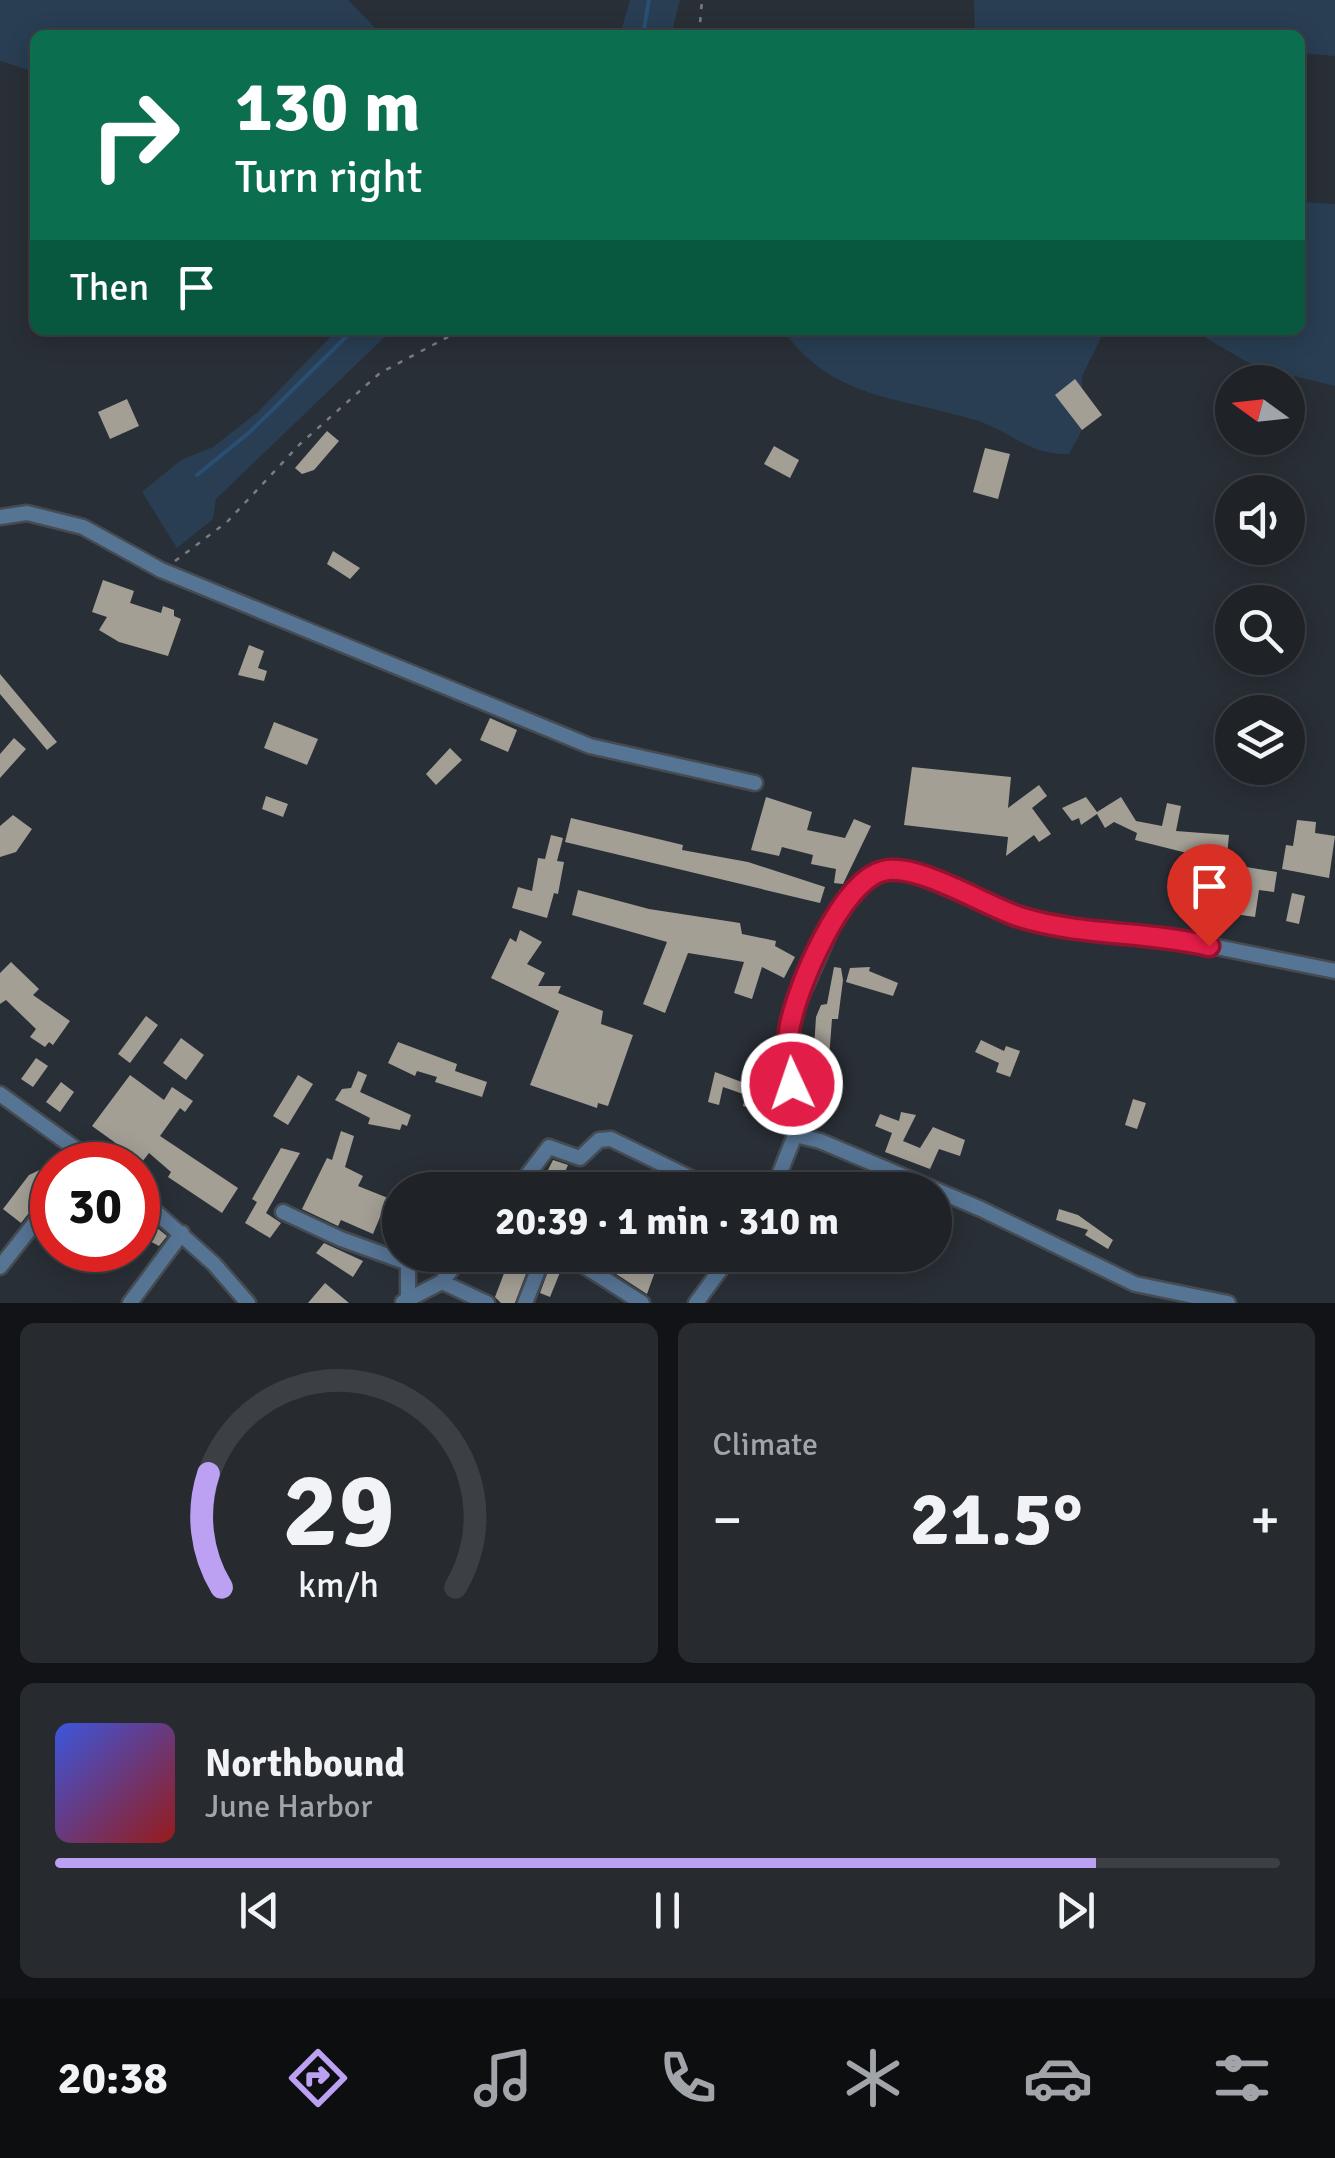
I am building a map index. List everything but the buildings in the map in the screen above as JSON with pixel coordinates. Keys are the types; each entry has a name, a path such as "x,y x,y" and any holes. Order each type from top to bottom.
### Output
{"street":[{"path":"0,517 27,513 84,527 162,570 590,746 755,783"},
{"path":"780,1172 795,1135 789,1032 794,1013 839,912 866,878 886,870 907,872 1019,917 1049,924 1178,939 1335,972"},
{"path":"0,1094 63,1142"},
{"path":"795,1135 981,1209 1135,1284 1228,1303"},
{"path":"530,1172 549,1147 580,1158 599,1140 610,1139 677,1172"},
{"path":"283,1212 341,1239 408,1263 405,1300"},
{"path":"160,1214 248,1303"},
{"path":"0,1267 30,1229"},
{"path":"130,1303 182,1232"},
{"path":"405,1300 442,1282 449,1272"},
{"path":"524,1303 537,1272"},
{"path":"594,1272 642,1303"},
{"path":"696,1303 719,1272"},
{"path":"442,1282 486,1303"}],"path":[{"path":"699,30 702,0"},
{"path":"162,570 226,522 300,444 380,373 452,335"}],"shaded area":[{"path":"0,0 348,0 377,30 30,30 30,70 0,61"},
{"path":"630,0 680,0 672,30 621,30"},
{"path":"974,0 1335,0 1335,56 1305,53 1305,30 975,30"},
{"path":"1305,202 1335,204 1335,386 1305,379 1305,365 1253,365 1201,335 1305,335"},
{"path":"332,335 387,335 216,499 213,519 177,548 142,492 181,460 213,447 258,412"},
{"path":"787,335 1102,335 1082,376 1082,430 1069,454 1041,451 975,420 870,393 823,370"}],"waterway":[{"path":"644,30 649,0"},
{"path":"197,475 251,431 348,335"}],"route":[{"path":"792,1084 789,1032 818,950 839,912 866,878 886,870 907,872 1019,917 1209,946"}]}
